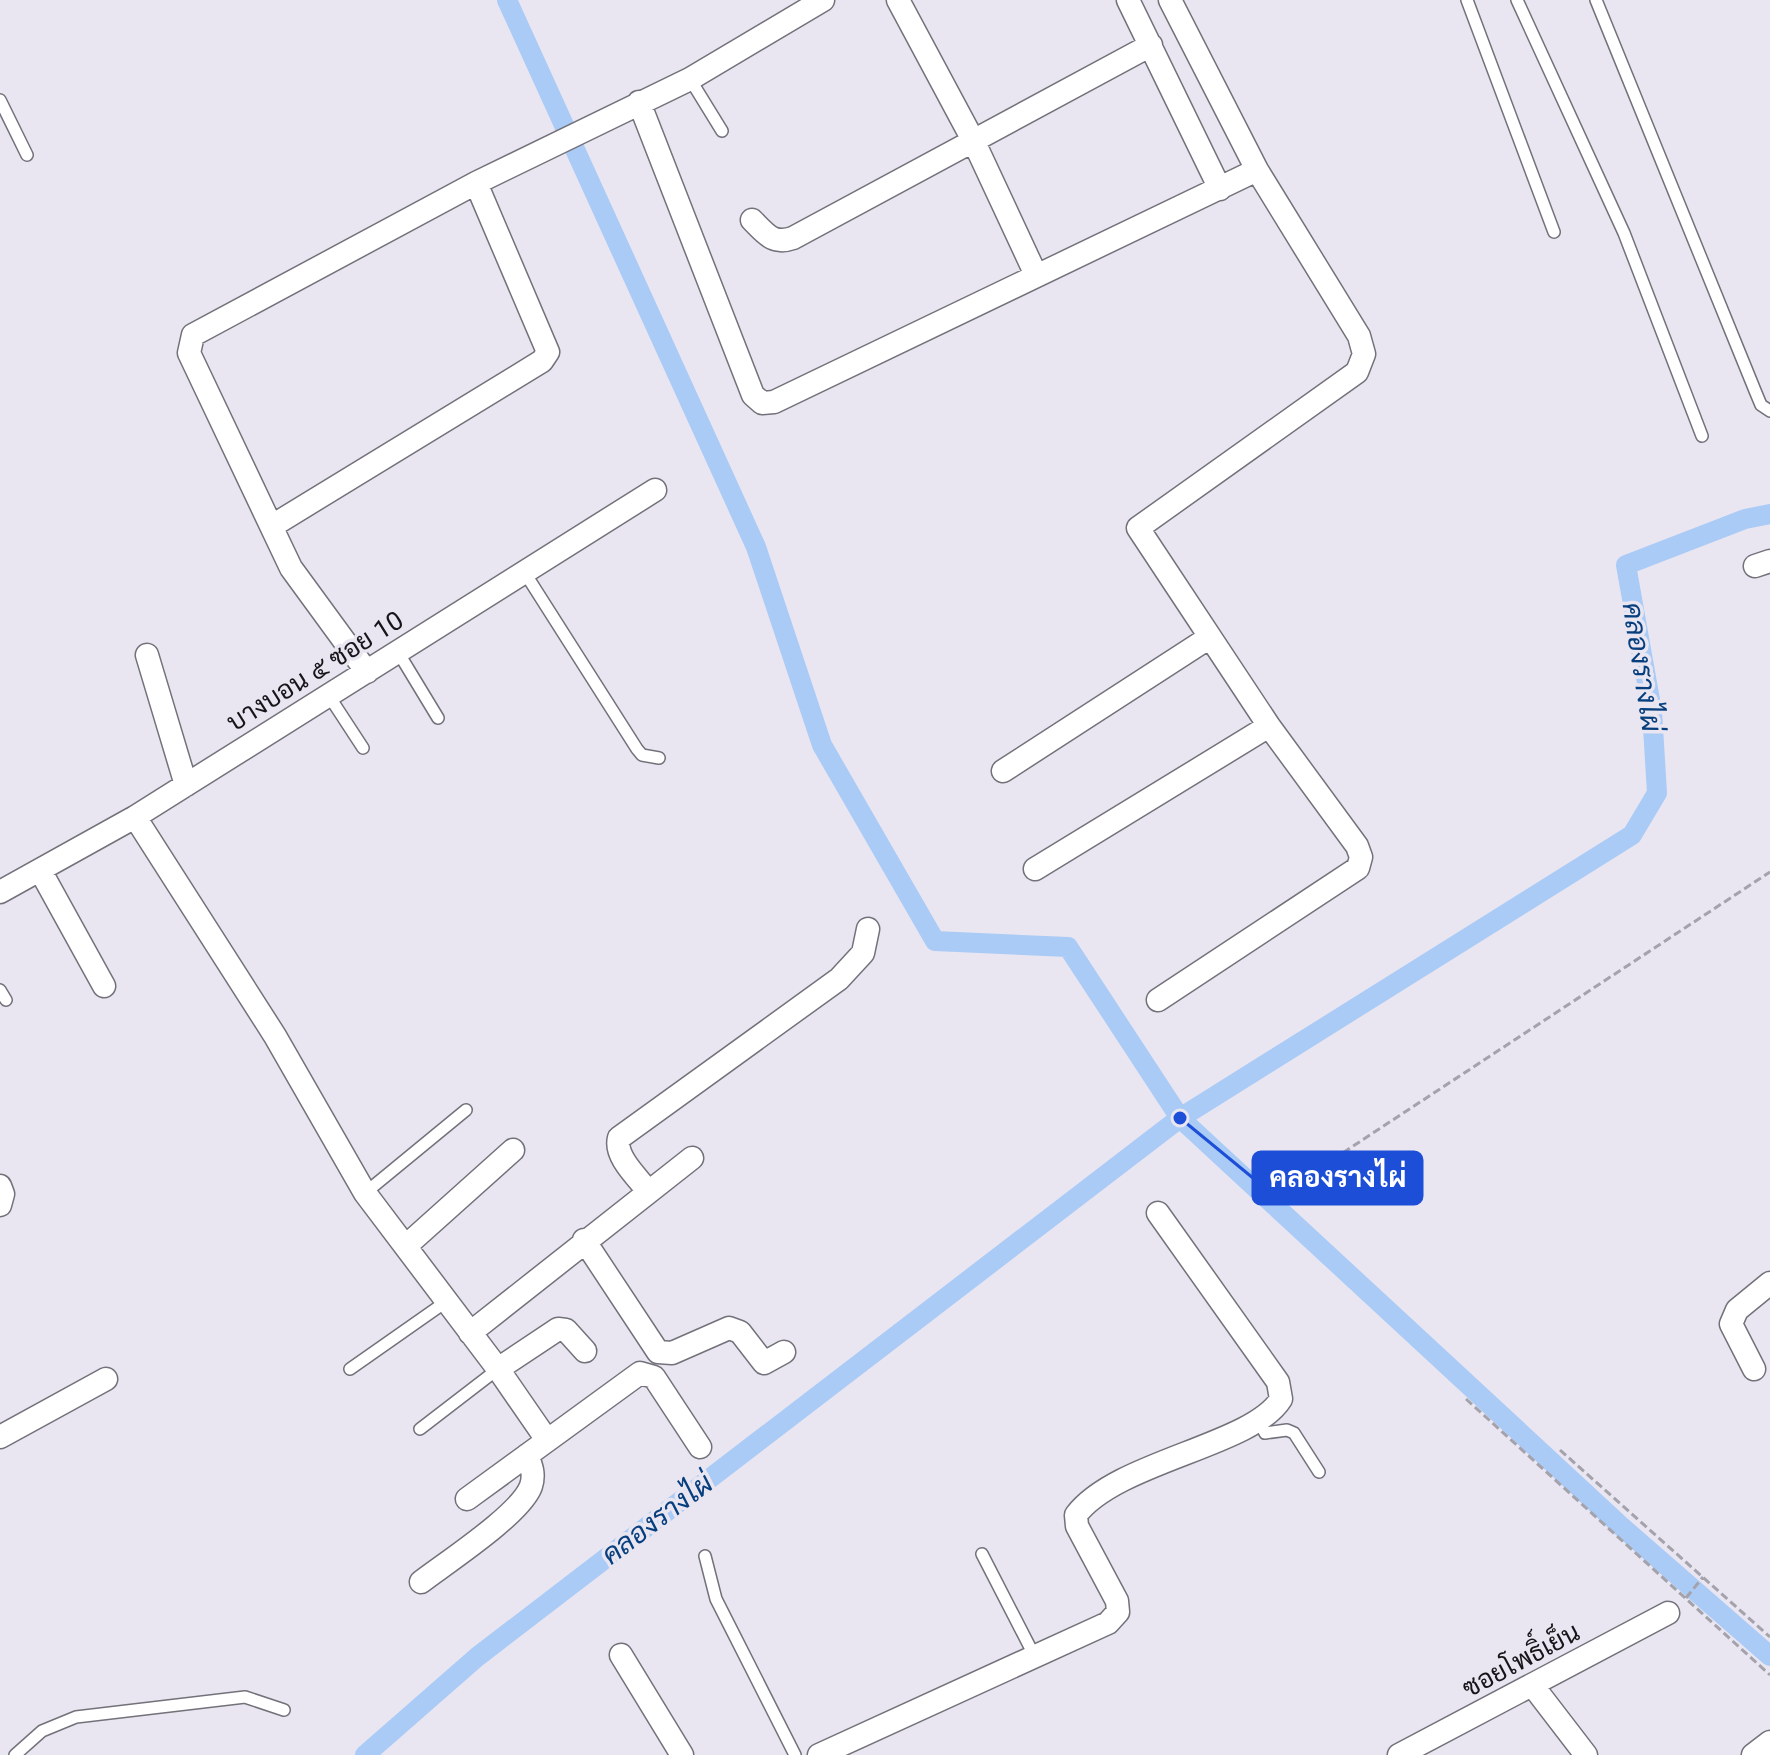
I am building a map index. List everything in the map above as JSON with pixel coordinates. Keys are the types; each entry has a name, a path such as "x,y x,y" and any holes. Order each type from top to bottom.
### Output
{"street":[{"path":"367,672 291,568 189,353 193,335 476,183 608,116 690,79 801,7 823,0"},
{"path":"898,0 974,142 1036,275"},
{"path":"1128,0 1220,189"},
{"path":"1158,1000 1358,868 1361,857 1357,846 1269,726 1138,528 1357,372 1364,354 1359,336 1257,170 1170,0"},
{"path":"752,220 771,239 781,243 793,238 1151,45"},
{"path":"639,102 753,395 762,403 774,402 1257,170"},
{"path":"272,526 542,361 548,352 476,183"},
{"name":"บางบอน ๕ ซอย 10","path":"0,892 135,817 655,490"},
{"path":"1003,771 1210,637"},
{"path":"147,655 186,785"},
{"path":"1035,869 1269,726"},
{"path":"135,817 275,1036 365,1193 407,1245 547,1440"},
{"path":"40,870 104,986"},
{"path":"648,1191 621,1155 617,1146 619,1138 839,979 863,953 868,929"},
{"path":"407,1245 513,1150"},
{"path":"470,1333 584,1240 692,1158"},
{"path":"0,1186 3,1194 0,1205"},
{"path":"819,1755 1108,1623 1118,1612 1117,1601 1077,1526 1076,1515 1087,1500 1168,1459 1259,1421 1275,1409 1281,1399 1278,1382 1158,1213"},
{"path":"584,1240 658,1352 672,1353 729,1328 740,1332 764,1363 784,1352"},
{"path":"1754,1369 1731,1324 1737,1310 1770,1283"},
{"path":"498,1369 558,1329 566,1330 585,1351"},
{"path":"467,1499 632,1378 648,1372 700,1447"},
{"path":"0,1437 106,1379"},
{"path":"421,1582 520,1505 531,1486 533,1472 527,1455"},
{"name":"ซอยโพธิ์เย็น","path":"1399,1755 1533,1686 1676,1606"},
{"path":"621,1655 682,1755"},
{"path":"1533,1686 1586,1755"},
{"path":"1753,1755 1770,1742"}],"lane":[{"path":"1467,0 1554,232"},
{"path":"1517,0 1624,233 1702,436"},
{"path":"1596,0 1761,405 1770,411"},
{"path":"690,79 722,131"},
{"path":"0,100 27,155"},
{"path":"525,573 637,749 642,755 659,758"},
{"path":"398,652 438,718"},
{"path":"329,696 363,748"},
{"path":"365,1193 466,1110"},
{"path":"350,1369 447,1301"},
{"path":"420,1429 498,1369"},
{"path":"1259,1421 1265,1433 1287,1430 1294,1433 1319,1472"},
{"path":"982,1554 1035,1657"},
{"path":"705,1556 716,1599 795,1755"},
{"path":"15,1755 42,1731 76,1717 245,1697 284,1710"}],"path":[{"path":"1303,1179 1770,872"},
{"path":"1466,1399 1676,1606 1770,1675"},
{"path":"1560,1450 1770,1637"},
{"path":"1676,1606 1703,1577"}],"waterway":[{"path":"507,0 756,547 822,745 935,941 1068,947 1180,1118 1622,1527 1770,1656"},
{"name":"คลองรางไผ่","path":"365,1755 477,1657 1180,1118 1632,835 1657,793 1652,711 1626,565 1745,519 1770,514"}],"place":[{"name":"คลองรางไผ่","path":"1180,1118"}]}
